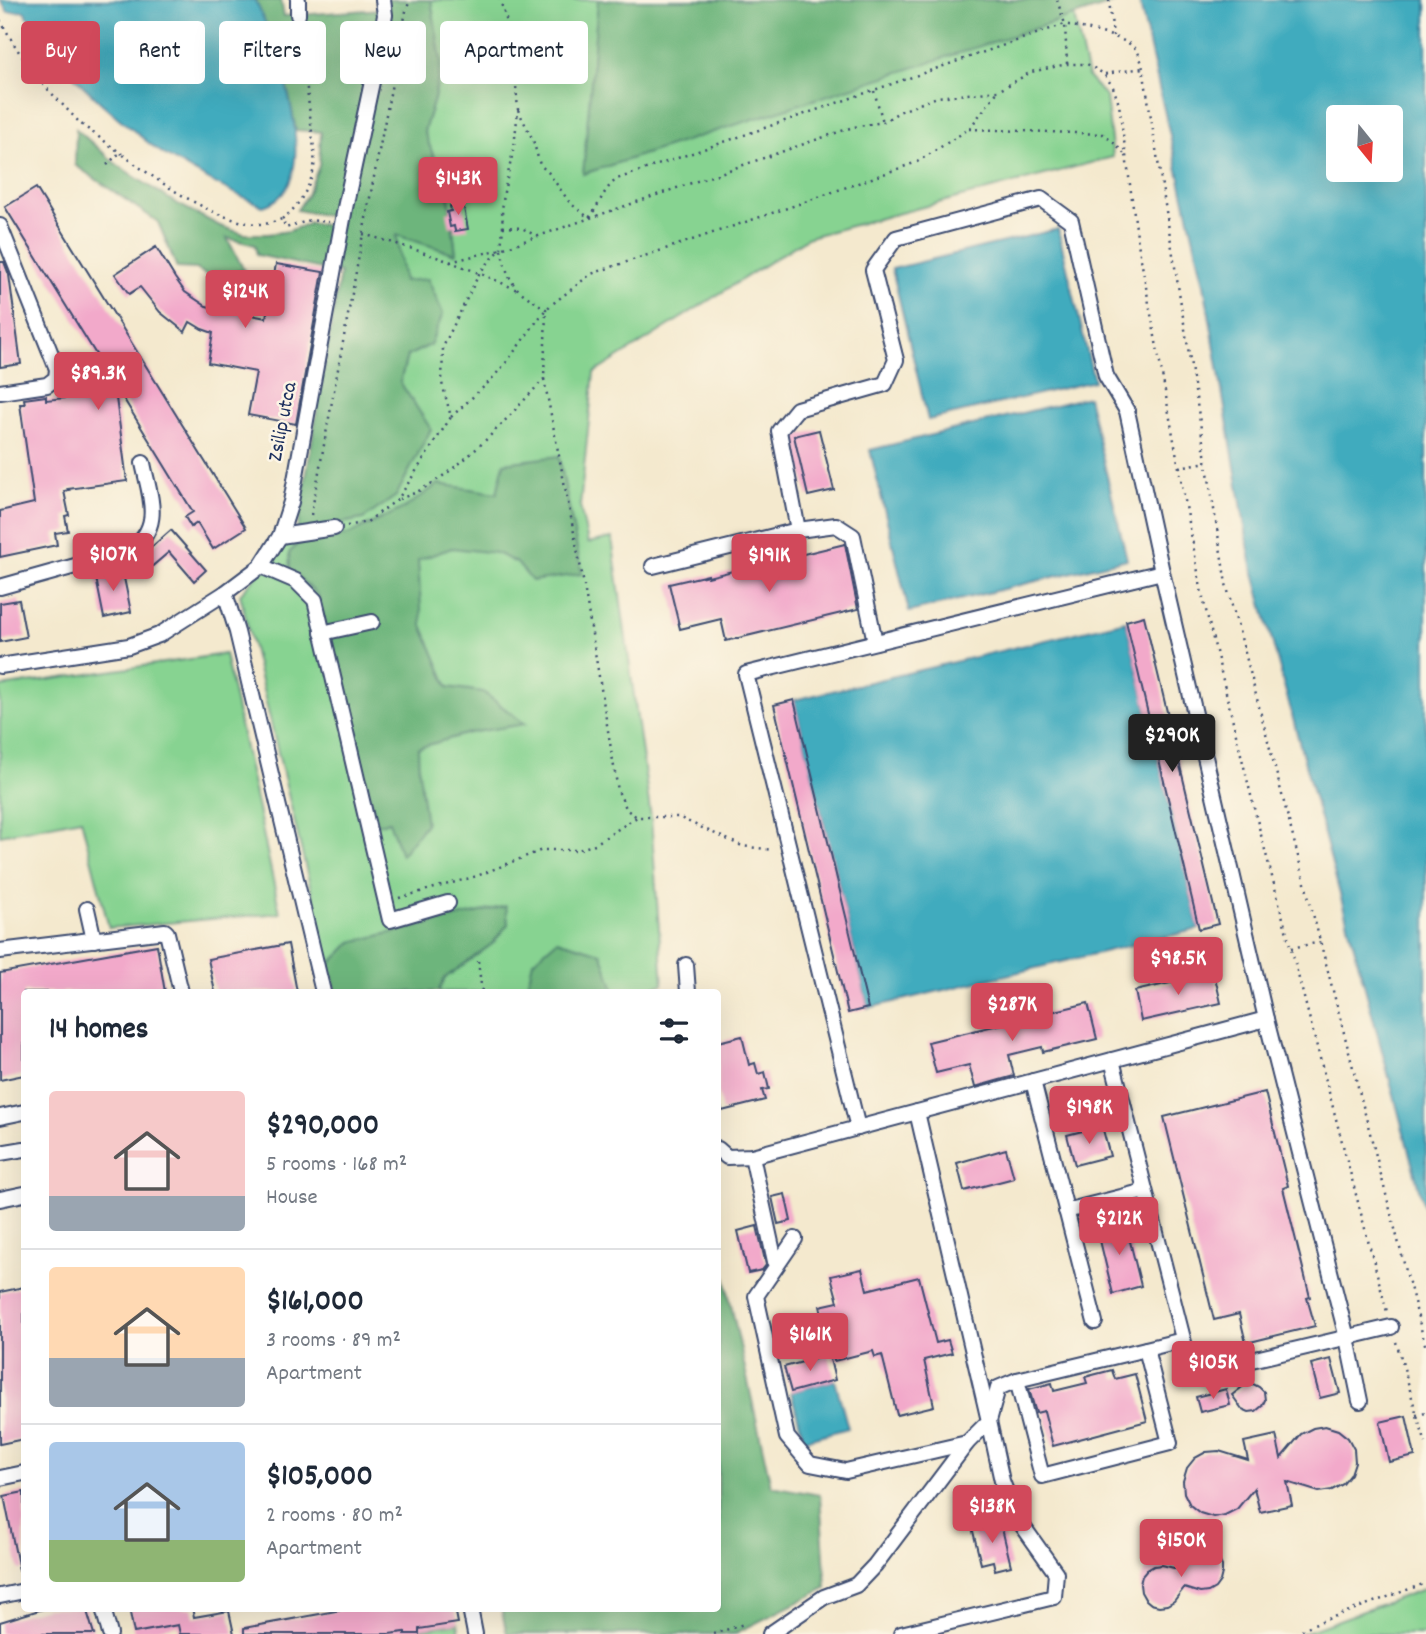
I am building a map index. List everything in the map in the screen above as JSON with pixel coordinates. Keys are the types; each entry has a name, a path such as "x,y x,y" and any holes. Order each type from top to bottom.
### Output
{"street":[{"name":"Zsilip utca","path":"0,666 130,646 159,635 225,593 261,566 280,536 291,502 342,224 379,49 384,15 383,0"},
{"path":"798,530 779,430 797,409 884,384 896,360 873,270 896,238 1041,199 1071,221 1106,376 1126,411 1266,1019 1347,1338 1360,1401"},
{"path":"0,226 57,369 56,378 47,385 0,392"},
{"path":"0,587 129,551 141,544 152,524 153,513 143,463"},
{"path":"653,566 798,530 836,525 853,536 876,642"},
{"path":"280,536 334,528"},
{"path":"261,566 296,581 315,600 390,920 448,903"},
{"path":"858,1128 746,674 1162,572"},
{"path":"225,593 237,632 322,989"},
{"path":"323,633 372,622"},
{"path":"87,909 94,940"},
{"path":"0,951 165,931 180,989"},
{"path":"686,965 688,989"},
{"path":"721,1152 727,1157 752,1156 1266,1019"},
{"path":"1112,1060 1192,1374 1391,1327"},
{"path":"1032,1081 1095,1322"},
{"path":"901,1634 1054,1597 1056,1573 1015,1515 1002,1480 917,1112"},
{"path":"0,1117 21,1113"},
{"path":"0,1153 21,1150"},
{"path":"752,1156 776,1266"},
{"path":"1066,1211 1145,1191"},
{"path":"0,1199 21,1195"},
{"path":"794,1239 756,1296 787,1437 810,1464 846,1471 967,1443"},
{"path":"770,1634 824,1597 856,1585 875,1565 967,1443 989,1421 998,1388 1017,1380 1184,1340"},
{"path":"1017,1380 1042,1476 1170,1443 1146,1349"},
{"path":"0,1478 21,1474"},
{"path":"0,1596 21,1592"},
{"path":"104,1612 110,1634"},
{"path":"471,1612 475,1634"}],"path":[{"path":"308,533 363,234 410,0"},
{"path":"500,0 511,35 518,110 514,147 504,192 501,249 507,274 517,290"},
{"path":"1057,0 1065,24 1067,64"},
{"path":"1109,0 1113,36"},
{"path":"0,20 38,79 81,124 167,187 219,214 259,224 271,223 290,213 305,191 314,167 298,8"},
{"path":"589,218 607,188 617,178 1065,24 1113,36 1134,48 1143,68 1226,584 1426,1348"},
{"path":"398,499 451,417 505,364 546,309 591,274 917,162 969,129 998,91 1031,72 1067,64 1087,64 1104,74 1119,104 1138,243 1202,594 1256,816 1391,1327 1426,1443"},
{"path":"1104,74 1143,68"},
{"path":"874,90 883,122"},
{"path":"450,262 501,249 853,127 883,122 899,112 937,97 998,91"},
{"path":"518,110 533,141 540,165 570,203 589,218"},
{"path":"969,129 1103,134 1127,157"},
{"path":"107,165 122,153"},
{"path":"282,219 286,228 310,220 342,224"},
{"path":"503,227 522,229 536,236"},
{"path":"363,234 480,272 517,290 546,309"},
{"path":"451,417 442,383 443,347 480,272 501,249"},
{"path":"546,309 544,379 582,574 618,791 627,810 637,817"},
{"path":"334,528 367,522 398,499 423,489 447,473 478,448 544,379"},
{"path":"1179,467 1207,462"},
{"path":"385,901 477,877 542,850 578,850 595,844 637,817 678,817 743,846 790,852"},
{"path":"1291,948 1321,942"},
{"path":"478,961 482,989"},
{"path":"1416,1416 1426,1413"},
{"path":"1296,1634 1311,1625 1426,1583"},
{"path":"713,1634 744,1624"}],"green space":[{"path":"255,0 281,0 284,16 383,9 388,0 431,0 440,66 424,131 449,197 456,254 396,235 404,281 428,279 443,314 430,345 407,356 400,382 431,429 396,496 363,519 297,531 340,273 257,255 255,245 227,238 244,270 213,278 196,269 177,268 158,222 75,165 76,129 132,175 174,202 220,226 244,234 289,231 310,223 339,227 340,218 297,210 307,195 319,166 321,132 296,130 286,84 326,84 326,21 264,21"},
{"path":"431,0 1123,0 1074,16 1088,77 1106,97 1113,157 809,237 594,373 580,506 588,543 612,538 651,818 663,984 646,989 440,989 445,978 492,944 508,924 506,907 352,942 329,965 240,594 297,531 400,382 407,356 430,345 404,282 396,234 456,254 449,197 424,131 440,67 440,84 588,84 588,21 440,21 440,56"},
{"path":"598,0 1123,0 583,174"},
{"path":"559,456 582,574 532,581 517,563 496,553 452,548 418,560 422,625 448,687 483,692 525,724 469,733 418,748 426,824 401,855 389,821 377,825 318,595 290,570 289,553 298,544 348,535 406,507 438,484 497,493 504,463"},
{"path":"225,654 280,913 109,928 81,819 0,835 0,687"},
{"path":"506,906 508,924 492,944 445,978 440,989 335,989 329,965 352,942"},
{"path":"557,940 601,953 614,989 527,989 533,961"},
{"path":"721,1260 771,1486 820,1495 826,1588 734,1634 507,1634 502,1612 721,1612"},
{"path":"1426,1588 1426,1634 1301,1634"},
{"path":"458,1623 460,1634 419,1634 419,1630"}],"water":[{"path":"0,0 255,0 264,21 219,21 219,84 285,84 292,111 295,143 293,172 283,193 263,206 214,183 150,144 87,90 81,84 100,84 100,21 30,21 24,11 8,12"},
{"path":"1139,0 1426,0 1426,1215 1251,562 1204,284"},
{"path":"1058,229 1094,381 928,420 892,269"},
{"path":"1088,397 1127,559 909,612 870,450"},
{"path":"1126,621 1199,929 868,1008 794,700"},
{"path":"835,1380 848,1428 804,1440 791,1392"}],"building":[{"path":"36,188 246,528 213,549 197,523 191,527 185,517 193,512 114,383 127,481 64,491 69,515 65,516 68,531 55,533 57,545 0,557 0,511 34,503 20,404 25,404 24,399 46,396 46,400 75,397 83,394 82,386 113,382 5,207"},
{"path":"463,203 468,229 455,231 454,226 450,227 447,212 451,211 450,206"},
{"path":"156,247 185,292 206,306 266,318 276,264 323,272 296,424 248,415 256,372 208,363 213,333 190,322 185,332 160,312 140,287 129,294 115,274"},
{"path":"0,262 4,262 9,275 21,364 0,367"},
{"path":"819,430 834,490 808,496 794,436"},
{"path":"171,530 206,570 194,581 169,552 149,569 139,558"},
{"path":"845,544 858,609 726,641 721,619 680,629 669,584"},
{"path":"122,568 131,612 104,618 95,573"},
{"path":"19,600 26,637 0,642 0,603"},
{"path":"1144,616 1218,924 1199,929 1126,621"},
{"path":"794,700 868,1008 848,1013 774,705"},
{"path":"288,944 296,989 214,989 208,959"},
{"path":"157,945 164,989 21,989 21,1076 0,1080 0,973"},
{"path":"1214,973 1221,1003 1141,1021 1135,991"},
{"path":"1088,1003 1097,1039 1043,1052 1042,1047 1009,1055 1014,1076 975,1087 969,1065 936,1073 928,1042"},
{"path":"742,1036 749,1065 755,1063 758,1074 765,1072 769,1089 762,1090 765,1100 722,1111 721,1041"},
{"path":"1265,1092 1288,1186 1283,1188 1315,1326 1246,1343 1239,1314 1214,1320 1164,1117"},
{"path":"1102,1126 1110,1156 1075,1165 1067,1135"},
{"path":"1006,1149 1014,1178 964,1191 957,1163"},
{"path":"785,1194 791,1221 778,1224 772,1197"},
{"path":"1125,1221 1141,1286 1113,1294 1097,1228"},
{"path":"757,1226 766,1265 762,1270 748,1273 738,1231"},
{"path":"862,1269 867,1290 919,1277 936,1343 948,1340 952,1353 924,1360 934,1406 897,1415 882,1355 875,1357 873,1351 834,1361 820,1306 838,1302 831,1276"},
{"path":"21,1288 21,1440 0,1444 0,1292"},
{"path":"829,1355 835,1380 791,1392 784,1367"},
{"path":"1331,1359 1340,1393 1320,1398 1311,1364"},
{"path":"1112,1370 1115,1379 1135,1374 1147,1421 1053,1446 1044,1411 1036,1413 1029,1389 1052,1383 1054,1391 1087,1383 1085,1377"},
{"path":"1253,1384 1264,1392 1265,1400 1256,1411 1249,1412 1242,1409 1232,1395 1245,1385"},
{"path":"1226,1389 1230,1405 1200,1412 1196,1397"},
{"path":"1406,1416 1415,1456 1389,1462 1380,1422"},
{"path":"1325,1426 1338,1430 1348,1438 1354,1449 1355,1462 1351,1474 1343,1484 1332,1490 1319,1492 1287,1482 1292,1505 1260,1512 1254,1488 1237,1509 1225,1515 1213,1517 1200,1513 1190,1505 1184,1493 1183,1481 1187,1468 1195,1458 1206,1452 1219,1451 1248,1460 1244,1442 1276,1435 1281,1458 1301,1434"},
{"path":"21,1493 21,1570 19,1570 4,1496"},
{"path":"1000,1520 1011,1566 995,1570 993,1561 981,1564 972,1527"},
{"path":"1203,1551 1218,1558 1222,1566 1220,1581 1215,1588 1200,1593 1184,1588 1174,1601 1167,1605 1151,1604 1145,1599 1140,1584 1147,1570 1162,1565 1178,1569 1188,1556"},
{"path":"33,1612 87,1612 94,1634 0,1634 0,1622"},
{"path":"130,1612 193,1612 194,1617 229,1612 234,1634 180,1634 178,1625 134,1633"},
{"path":"330,1612 456,1612 458,1623 419,1629 419,1634 244,1634 244,1628"}]}
